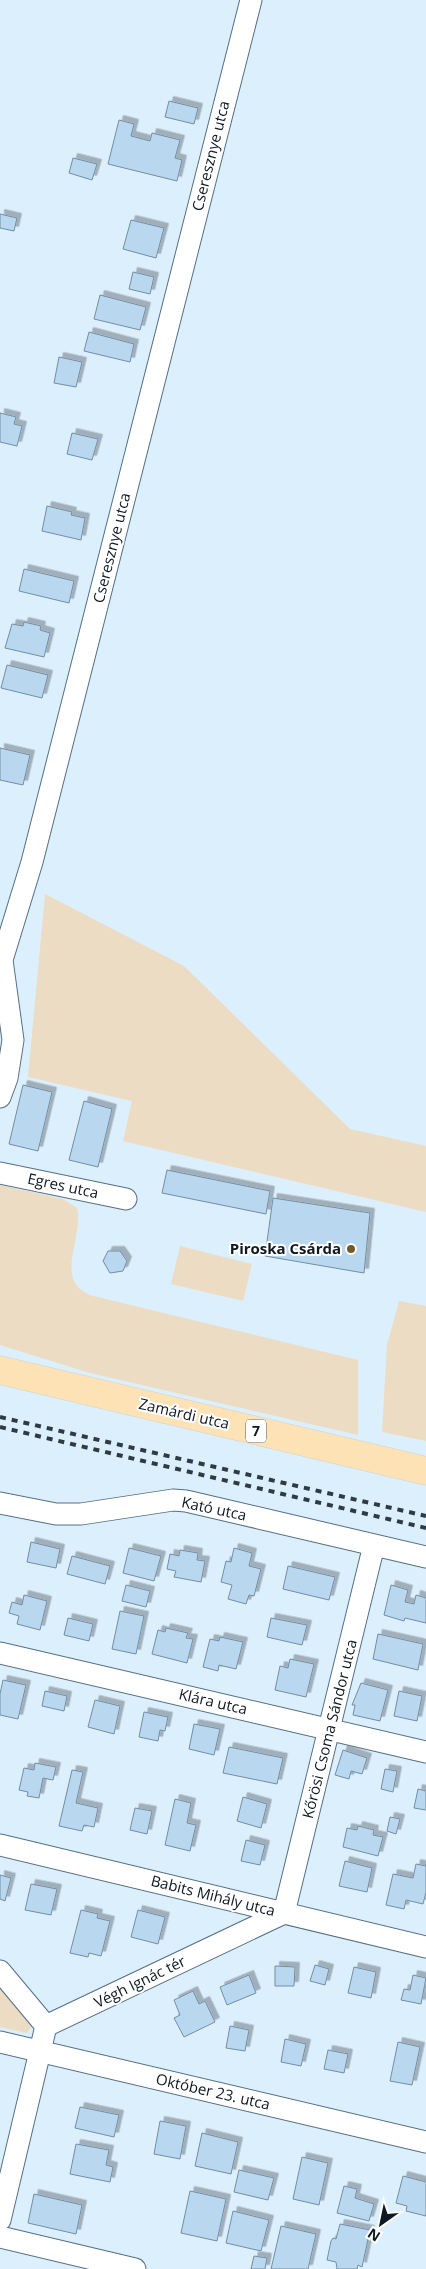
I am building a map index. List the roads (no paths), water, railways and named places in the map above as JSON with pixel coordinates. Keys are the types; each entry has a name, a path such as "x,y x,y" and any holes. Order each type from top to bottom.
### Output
{"main road":[{"name":"Zamárdi utca","path":"0,1370 426,1471"}],"street":[{"name":"Cseresznye utca","path":"0,1097 7,1078 13,1040 2,960 32,862 251,0"},
{"name":"Egres utca","path":"0,1172 126,1199"},
{"name":"Kató utca","path":"0,1503 56,1514 81,1514 173,1500 186,1501 426,1558"},
{"name":"Kőrösi Csoma Sándor utca","path":"284,1913 331,1729 374,1545"},
{"name":"Klára utca","path":"0,1653 426,1752"},
{"name":"Babits Mihály utca","path":"0,1845 426,1946"},
{"path":"234,1900 234,1937"},
{"name":"Végh Ignác tér","path":"46,2026 284,1913"},
{"path":"0,1971 46,2026 0,2220"},
{"name":"Október 23. utca","path":"0,2042 426,2142"},
{"path":"0,2237 135,2269"}],"railway":[{"path":"0,1417 426,1516"},
{"path":"0,1427 426,1528"}],"place":[{"name":"Piroska Csárda","path":"351,1249"}]}
